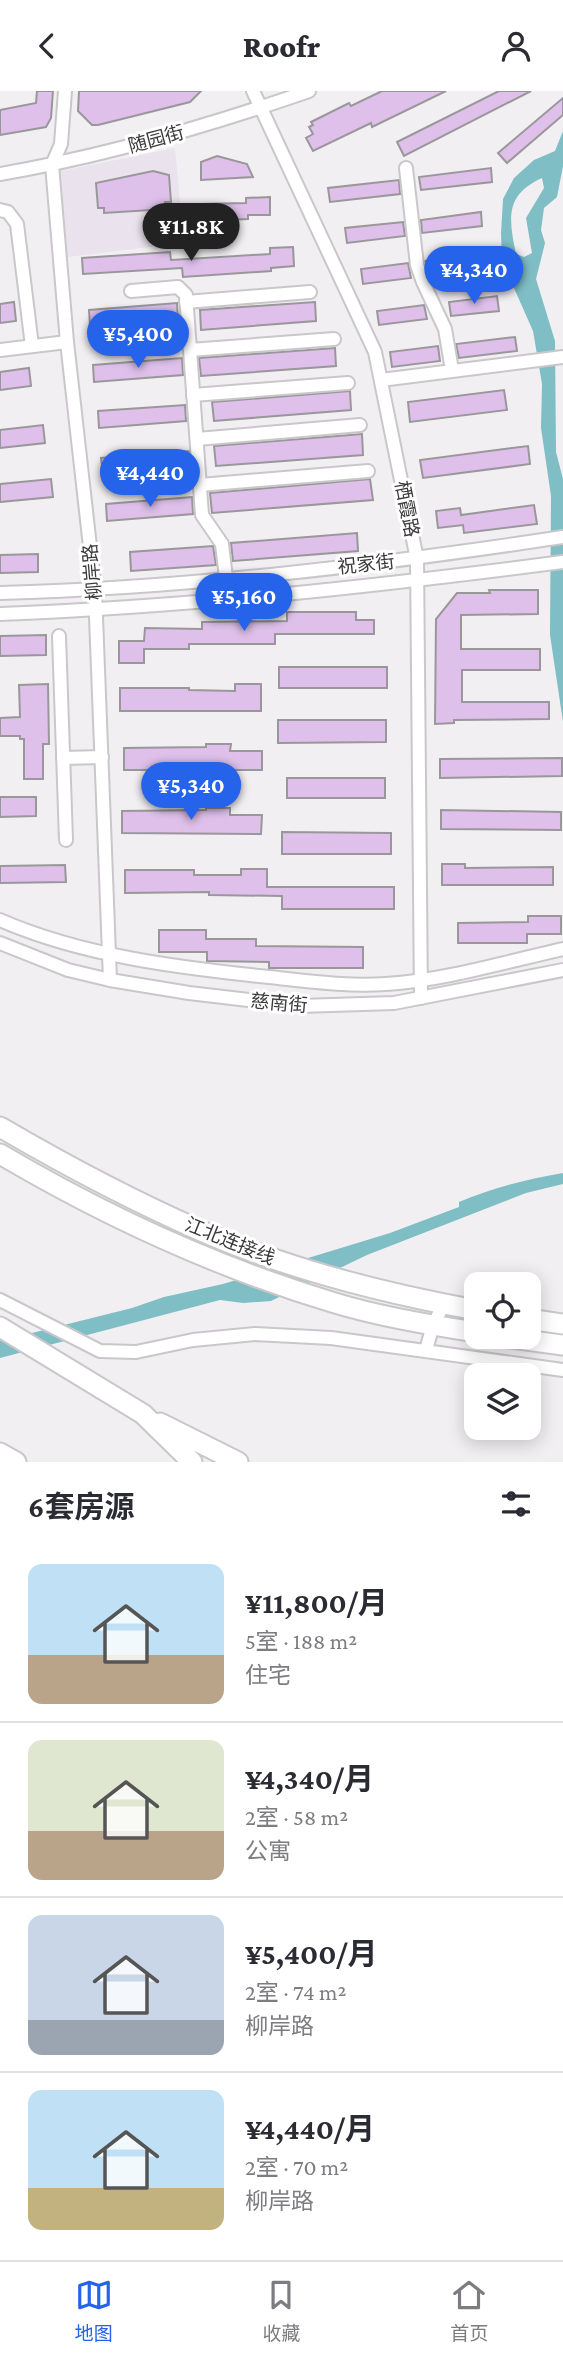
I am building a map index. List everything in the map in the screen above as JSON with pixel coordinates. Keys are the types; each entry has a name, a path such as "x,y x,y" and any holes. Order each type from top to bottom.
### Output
{"highway":[{"name":"江北连接线","path":"0,1127 124,1195 201,1231 277,1260 367,1287 464,1308"},
{"name":"江北连接线","path":"0,1154 132,1226 245,1273 337,1304 464,1330"},
{"path":"541,1321 563,1324"},
{"path":"0,1327 143,1415 238,1462"},
{"path":"541,1342 563,1345"},
{"path":"143,1415 192,1462"},
{"path":"0,1453 16,1462"}],"street":[{"path":"52,165 61,144 65,91"},
{"name":"栖霞路","path":"253,91 375,352 417,559 421,998"},
{"name":"随园街","path":"0,174 52,165 174,135 309,91"},
{"name":"柳岸路","path":"52,165 67,342 95,591 110,980"},
{"path":"406,168 417,265 445,329 452,370"},
{"path":"0,210 8,212 17,224 32,346"},
{"path":"131,291 178,288 186,295 202,515 222,544 226,578"},
{"path":"186,302 310,292"},
{"path":"190,350 334,339"},
{"path":"0,351 67,342"},
{"path":"381,380 563,357"},
{"path":"193,394 348,383"},
{"path":"197,439 360,425"},
{"path":"200,485 369,471"},
{"name":"祝家街","path":"0,593 95,591 226,578 417,559 563,537"},
{"name":"祝家街","path":"0,614 96,610 417,581 563,562"},
{"path":"59,636 65,840"},
{"path":"63,758 102,757"},
{"name":"慈南街","path":"0,920 33,935 110,953 202,970 307,981 385,984 468,971 563,949"},
{"name":"慈南街","path":"0,943 68,969 110,980 189,993 300,1006 394,1003 563,970"},
{"path":"0,1300 100,1351 136,1352 192,1340 255,1334 331,1338 563,1370"},
{"path":"426,1350 433,1325 444,1304"}],"shaded area":[{"path":"175,148 184,243 67,257 56,172"}],"water":[{"path":"563,131 563,166 557,197 544,208 541,230 545,243 536,279 555,341 556,452 563,479 563,722 550,635 551,496 541,428 542,384 533,331 502,261 501,233 503,199 514,178 534,160 555,151","holes":["542,178 544,188 526,218 532,253 524,257 516,254 512,210 521,192 530,185"]},
{"path":"563,1173 563,1184 526,1193 367,1255 271,1301 243,1303 220,1300 0,1358 0,1341 223,1284 390,1233 459,1207 459,1202 484,1192"}],"building":[{"path":"37,91 53,91 51,118 46,127 0,135 0,110 36,103"},
{"path":"79,91 201,91 190,102 92,125 78,111"},
{"path":"382,91 446,91 372,127 371,123 313,151 306,138 313,134 309,127 313,125 311,122 349,103 351,106"},
{"path":"499,91 531,91 404,156 397,142"},
{"path":"563,98 563,115 507,163 498,153"},
{"path":"217,156 247,164 253,177 201,180 201,162"},
{"path":"491,168 492,182 421,190 419,177"},
{"path":"153,171 169,175 171,202 165,202 166,209 104,213 104,208 98,208 96,183"},
{"path":"399,180 400,194 330,202 328,188"},
{"path":"270,197 270,215 203,221 202,204 246,203 246,198"},
{"path":"481,212 482,226 422,233 421,220"},
{"path":"403,222 405,236 347,243 345,228"},
{"path":"293,247 294,266 271,268 271,271 183,277 182,268 83,274 82,258 170,252 171,260 270,254 270,248"},
{"path":"484,254 485,269 430,276 425,261"},
{"path":"408,263 411,278 363,284 361,269"},
{"path":"497,296 499,311 451,316 449,302"},
{"path":"14,302 16,321 0,323 0,304"},
{"path":"315,302 316,321 201,330 200,310"},
{"path":"177,303 178,320 90,326 89,310"},
{"path":"424,305 427,319 379,325 377,311"},
{"path":"515,337 517,351 459,358 456,344"},
{"path":"438,346 440,361 392,367 390,352"},
{"path":"335,348 336,366 201,376 199,358"},
{"path":"182,358 183,375 94,382 93,365"},
{"path":"29,368 31,386 0,390 0,372"},
{"path":"504,390 507,410 410,422 408,402"},
{"path":"350,391 351,410 214,421 212,402"},
{"path":"185,405 186,421 99,428 98,411"},
{"path":"43,425 45,443 0,448 0,430"},
{"path":"362,434 363,455 216,466 214,446"},
{"path":"528,446 530,464 423,478 420,460"},
{"path":"189,451 190,467 103,474 101,458"},
{"path":"51,479 53,497 0,502 0,484"},
{"path":"370,479 373,500 212,513 210,493"},
{"path":"192,497 193,514 107,521 106,504"},
{"path":"534,505 537,524 464,533 463,525 438,528 436,511 460,508 461,515"},
{"path":"357,533 358,551 233,561 231,543"},
{"path":"213,546 216,565 131,571 130,552"},
{"path":"38,554 38,572 0,573 0,555"},
{"path":"489,590 538,590 538,614 461,615 461,649 540,649 540,670 462,670 462,702 549,702 549,719 454,720 454,723 435,724 436,619 457,593 490,593"},
{"path":"287,612 356,612 356,620 374,620 374,634 275,634 275,644 189,644 189,649 144,649 144,663 119,663 119,641 144,641 145,628 202,629 202,622 287,621"},
{"path":"46,635 46,655 0,656 0,636"},
{"path":"279,667 387,667 387,688 279,688"},
{"path":"48,684 49,744 43,744 43,779 24,779 24,739 20,739 20,736 0,736 0,718 20,717 19,685"},
{"path":"235,684 261,684 261,711 120,711 120,688 235,691"},
{"path":"278,720 386,720 386,742 278,743"},
{"path":"206,744 231,744 230,751 262,751 262,770 124,770 124,748 206,747"},
{"path":"562,758 562,776 440,778 440,759"},
{"path":"287,778 385,778 385,798 287,798"},
{"path":"0,797 36,797 36,816 0,817"},
{"path":"230,808 230,815 262,815 261,834 122,833 122,811"},
{"path":"441,810 561,812 561,830 441,829"},
{"path":"282,832 391,833 391,854 282,854"},
{"path":"442,864 465,864 465,868 553,867 553,885 442,885"},
{"path":"65,865 66,882 0,883 0,866"},
{"path":"241,869 267,869 267,887 394,887 394,909 282,909 282,896 209,895 209,892 125,893 125,870 194,870 194,875 241,875"},
{"path":"528,916 561,916 561,934 527,934 527,943 458,943 458,923 528,922"},
{"path":"159,930 206,930 206,939 256,939 256,946 363,947 363,968 269,968 269,962 207,961 207,952 159,952"}]}
